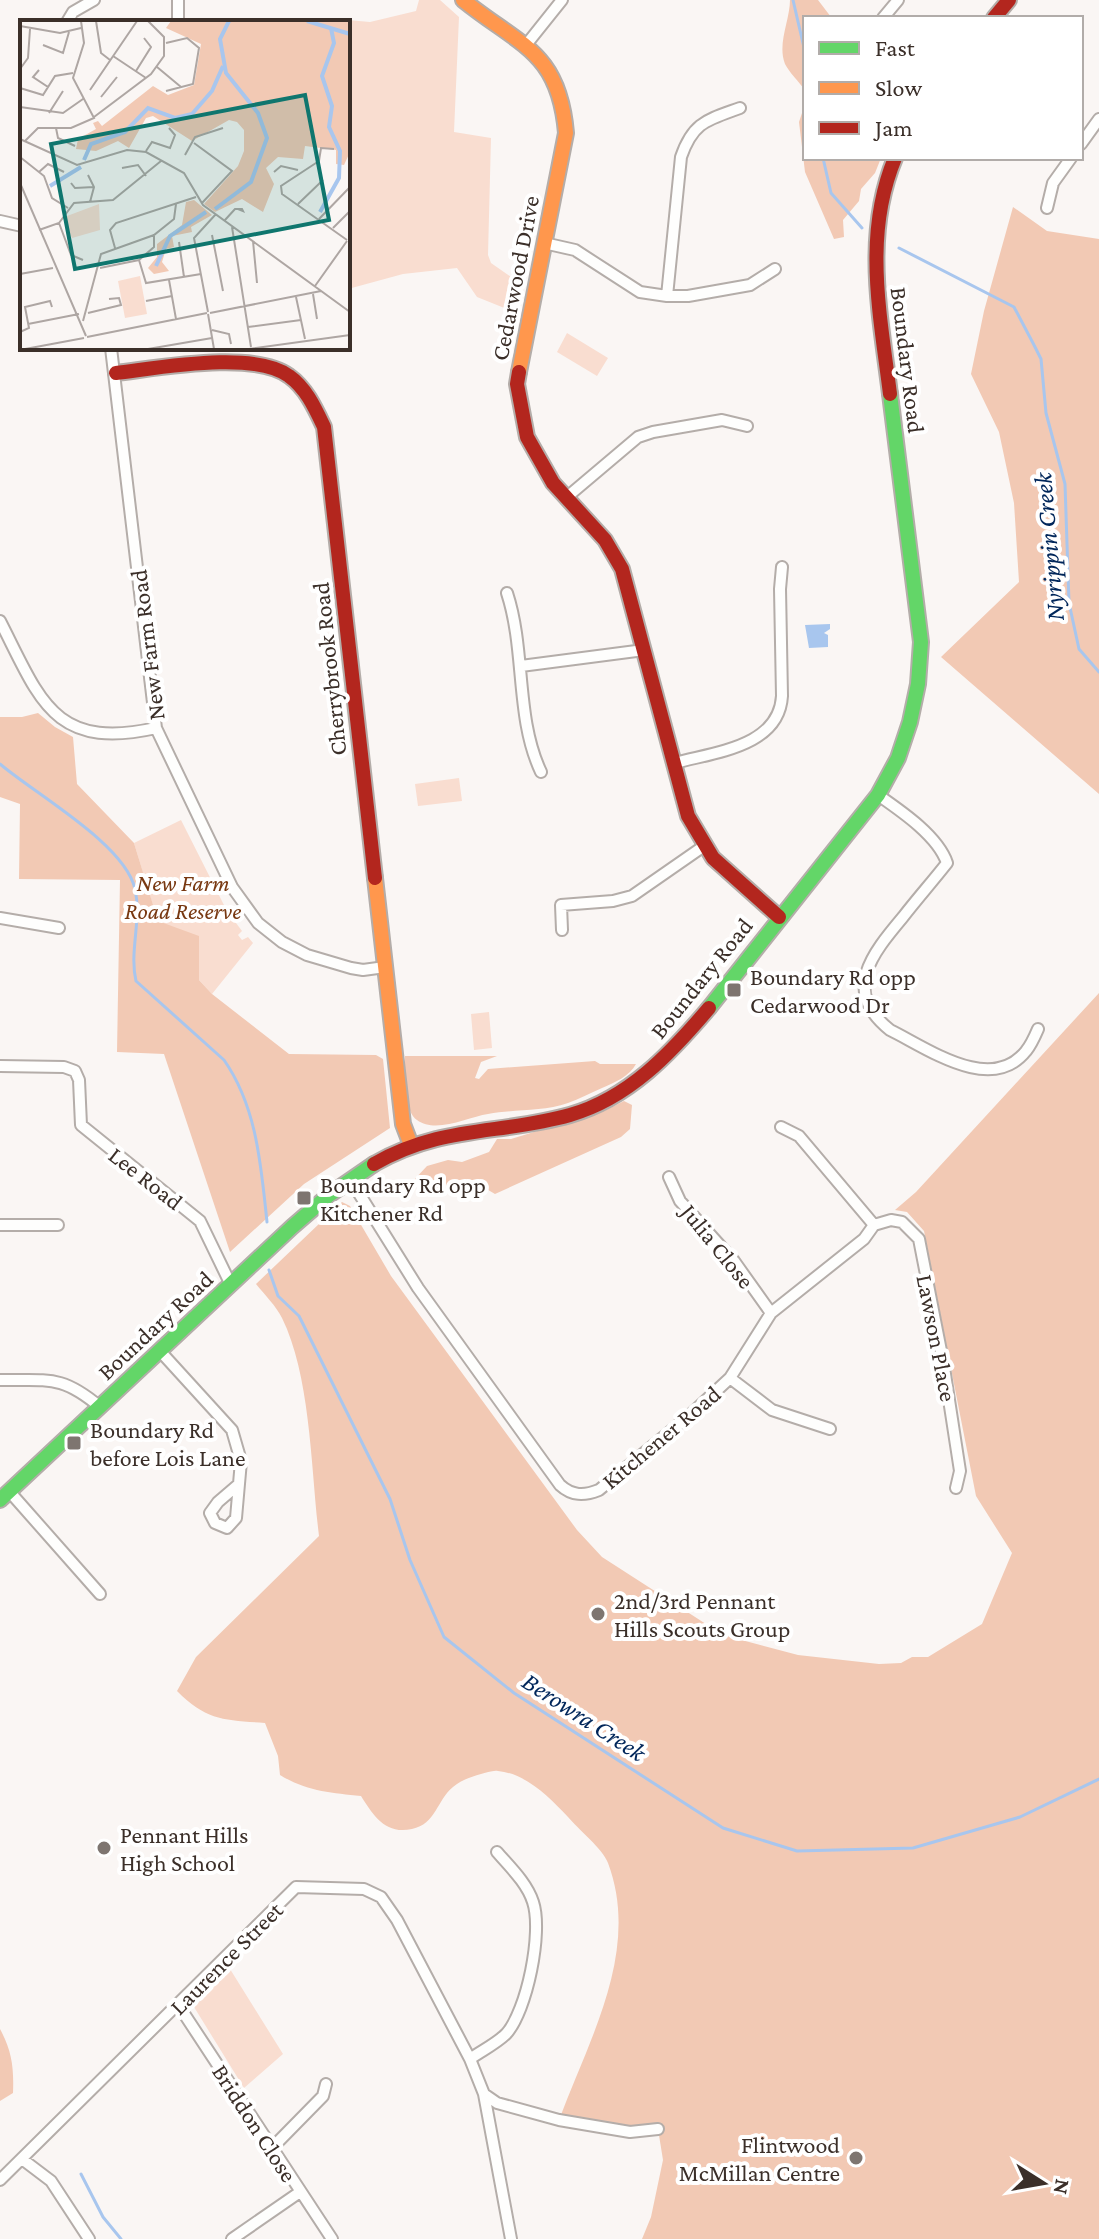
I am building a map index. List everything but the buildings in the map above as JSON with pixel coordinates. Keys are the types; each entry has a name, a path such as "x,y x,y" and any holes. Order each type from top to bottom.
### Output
{"street":[{"path":"68,20 73,12 94,0"},
{"name":"Cedarwood Drive","path":"463,0 526,45 550,69 563,100 566,133 517,384 527,437 553,483 596,528 615,555 628,585 688,816 704,846 731,875 779,917"},
{"path":"526,45 562,0"},
{"path":"885,16 898,0"},
{"path":"996,16 1009,0"},
{"path":"667,296 681,157 688,137 704,122 740,108"},
{"path":"1083,141 1099,119"},
{"name":"Boundary Road","path":"5,1496 327,1196 365,1168 411,1145 459,1132 502,1128 574,1113 603,1103 630,1087 676,1046 878,795 896,766 914,715 921,642 876,281 876,225 883,191 894,160"},
{"path":"1047,208 1053,183 1070,160"},
{"path":"0,221 20,226"},
{"path":"544,243 575,250 640,292 667,296 688,296 750,285 775,269"},
{"name":"New Farm Road","path":"111,350 156,728 232,887 258,923 282,942 307,955 351,968 385,967"},
{"name":"Cherrybrook Road","path":"116,373 254,361 272,365 290,375 312,399 324,427 403,1124 411,1145"},
{"path":"567,497 638,437 722,420 747,426"},
{"path":"675,763 755,740 770,728 779,713 782,696 782,567"},
{"path":"507,593 516,625 530,744 541,772"},
{"path":"0,621 39,696 50,712 66,723 100,733 130,734 156,728"},
{"path":"521,666 644,650"},
{"path":"878,795 909,817 944,853 947,863 869,960 864,989 873,1013 890,1030 975,1070 1001,1068 1012,1063 1026,1051 1038,1029"},
{"path":"562,930 561,905 613,901 632,896 704,846"},
{"path":"0,918 59,928"},
{"name":"Lee Road","path":"0,1066 64,1067 75,1071 79,1077 79,1118 83,1128 200,1221 231,1285"},
{"path":"781,1127 799,1136 874,1225"},
{"name":"Julia Close","path":"669,1177 680,1201 734,1261 771,1313"},
{"name":"Kitchener Road","path":"350,1179 418,1288 566,1491 580,1494 599,1490 688,1417 730,1378 771,1313 864,1239 874,1225"},
{"name":"Lawson Place","path":"874,1225 891,1220 902,1222 919,1239 943,1361 960,1471 956,1488"},
{"path":"0,1225 58,1225"},
{"path":"160,1351 232,1430 241,1461 239,1484"},
{"path":"730,1378 772,1410 830,1429"},
{"path":"0,1380 64,1382 100,1407"},
{"path":"5,1496 100,1594"},
{"path":"470,2059 504,2035 520,2011 536,1926 536,1913 529,1892 497,1852"},
{"name":"Laurence Street","path":"0,2180 296,1887 364,1889 381,1897 397,1920 470,2059 484,2094 511,2239"},
{"name":"Briddon Close","path":"179,2006 332,2239"},
{"path":"271,2149 323,2096 326,2084"},
{"path":"484,2094 497,2103 559,2120 630,2132 658,2129"},
{"path":"22,2159 51,2181 89,2239"},
{"path":"232,2239 300,2192"}],"green space":[{"path":"419,0 440,0 459,17 454,132 491,138 488,255 491,263 514,279 520,277 512,311 477,297 457,268 403,274 350,288 350,20 370,22 416,11"},
{"path":"567,333 608,358 597,376 557,352"},
{"path":"459,778 462,801 418,806 415,784"},
{"name":"New Farm Road Reserve","path":"181,820 227,911 242,931 238,935 242,940 248,937 253,943 212,994 158,922 134,843"},
{"path":"489,1012 492,1048 474,1050 471,1014"},
{"path":"230,1969 283,2054 244,2088 194,2007"}],"shaded area":[{"path":"790,0 818,0 830,16 803,16 803,87 785,64 783,56"},
{"path":"803,110 803,155 799,122"},
{"path":"804,160 880,160 875,173 861,189 859,201 843,220 844,237 834,239 805,172"},
{"path":"1013,207 1047,231 1099,239 1099,794 941,657 1019,582 1014,503 999,432 971,374 984,311"},
{"path":"38,713 73,737 77,784 134,843 158,921 199,936 199,980 212,994 289,1054 376,1055 383,1059 390,1128 304,1184 230,1252 164,1054 117,1052 120,880 19,879 20,804 0,797 0,717"},
{"path":"1099,993 1099,2239 642,2239 651,2217 663,2160 658,2129 630,2132 559,2120 596,2026 615,1962 617,1896 608,1863 601,1852 537,1788 509,1773 498,1771 474,1776 456,1785 420,1826 394,1829 375,1816 361,1796 309,1788 280,1775 278,1756 265,1723 207,1714 177,1691 196,1657 319,1536 299,1368 282,1318 256,1284 342,1202 350,1206 391,1276 577,1530 602,1557 723,1635 798,1655 879,1664 928,1657 982,1624 1012,1553 976,1496 924,1231 907,1212 895,1210 916,1192"},
{"path":"405,1056 497,1056 481,1062 475,1078 479,1079 488,1069 595,1061 600,1064 636,1064 621,1079 568,1103 433,1125 417,1120 409,1108"},
{"path":"624,1101 632,1105 630,1129 621,1137 495,1194 478,1184 447,1193 413,1181 427,1166 448,1160 462,1162 489,1152 497,1139 511,1139 606,1110"},
{"path":"0,2029 10,2052 13,2093 0,2101"}],"water":[{"path":"830,624 830,629 824,633 828,635 828,647 809,648 805,625"}],"waterway":[{"name":"Nyrippin Creek","path":"793,0 803,43"},
{"name":"Nyrippin Creek","path":"823,160 831,193 862,228"},
{"name":"Nyrippin Creek","path":"899,248 1014,307 1041,359 1046,413 1065,484 1069,603 1079,649 1099,672"},
{"name":"Berowra Creek","path":"0,764 77,821 115,855 128,872 137,901 136,981 224,1060 235,1078 256,1138 267,1222"},
{"name":"Berowra Creek","path":"269,1270 278,1296 299,1316 390,1499 410,1560 444,1637 514,1693 723,1828 797,1851 913,1848 1020,1817 1099,1779"},
{"path":"81,2174 103,2217 121,2239"}],"traffic: fast":[{"path":"709,1008 878,795 898,758 910,722 918,684 921,642 890,394"},
{"path":"0,1500 292,1227 329,1195 374,1164"}],"traffic: slow":[{"path":"463,0 533,53 555,84 562,106 566,133 519,372"},
{"path":"375,878 403,1124 411,1145"}],"traffic: jam":[{"path":"996,16 1009,0"},
{"path":"890,394 879,304 877,245 879,216 894,160"},
{"path":"116,373 206,363 253,364 273,368 289,376 305,392 317,413 324,427 375,878"},
{"path":"519,372 517,384 527,437 553,483 605,540 622,569 688,816 713,858 779,917"},
{"path":"374,1164 423,1143 544,1121 591,1107 630,1086 647,1072 709,1008"}],"place":[{"name":"Boundary Rd opp Cedarwood Dr","path":"734,990"},
{"name":"Boundary Rd opp Kitchener Rd","path":"304,1198"},
{"name":"Boundary Rd before Lois Lane","path":"74,1443"},
{"name":"2nd/3rd Pennant Hills Scouts Group","path":"598,1614"},
{"name":"Pennant Hills High School","path":"104,1848"},
{"name":"Flintwood McMillan Centre","path":"856,2158"}]}
